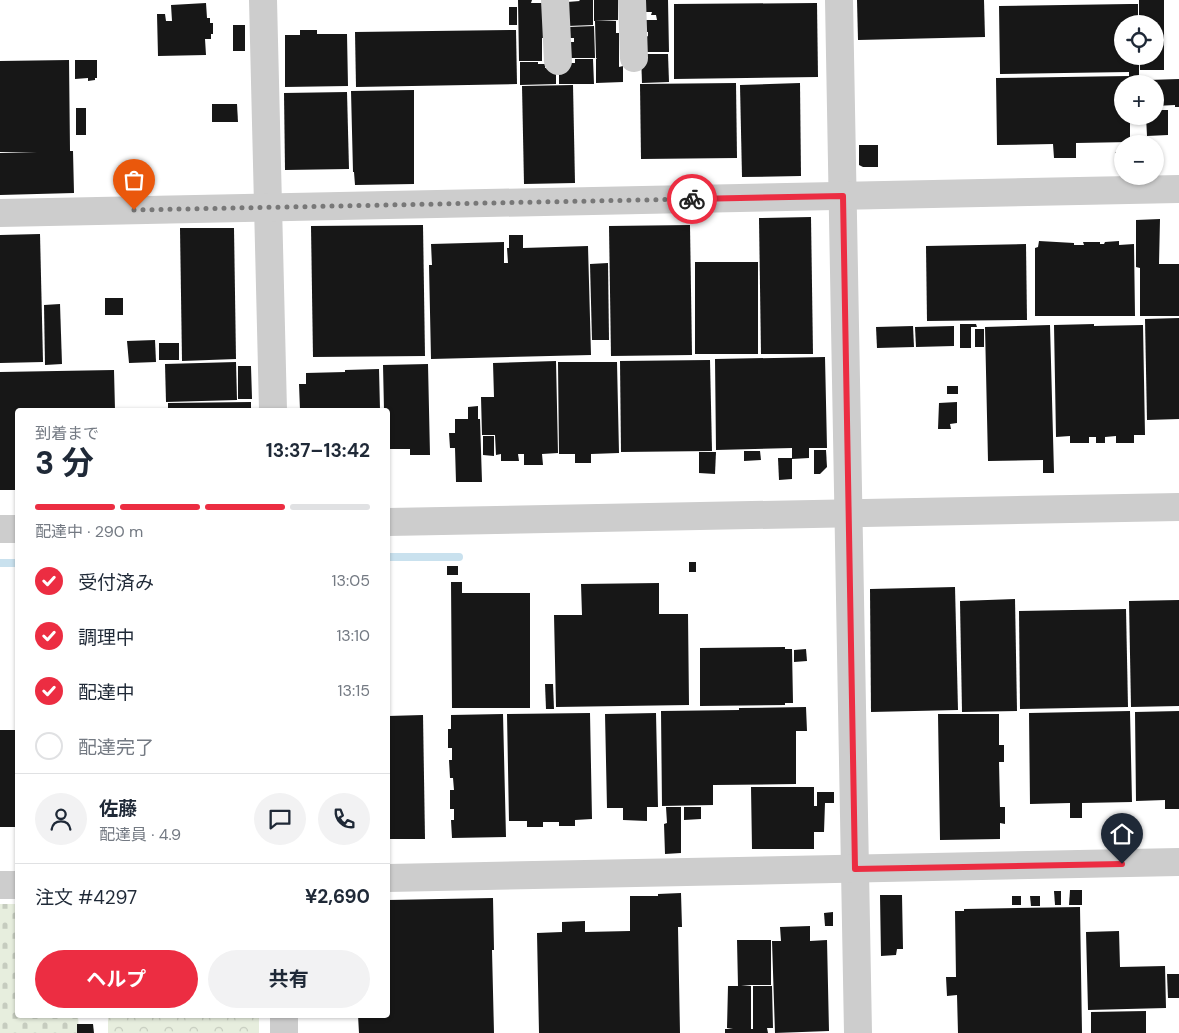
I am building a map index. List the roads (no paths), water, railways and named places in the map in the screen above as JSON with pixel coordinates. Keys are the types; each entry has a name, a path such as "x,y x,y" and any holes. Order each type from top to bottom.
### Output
{"street":[{"path":"263,0 273,408"},
{"path":"556,0 558,61"},
{"path":"632,0 634,58"},
{"path":"839,0 858,1033"},
{"path":"0,212 1179,189"},
{"path":"390,522 1179,507"},
{"path":"0,529 15,529"},
{"path":"390,878 1179,862"},
{"path":"0,885 15,885"},
{"path":"284,1018 284,1033"}],"waterway":[{"path":"390,557 459,557"},
{"path":"0,563 15,563"}]}
